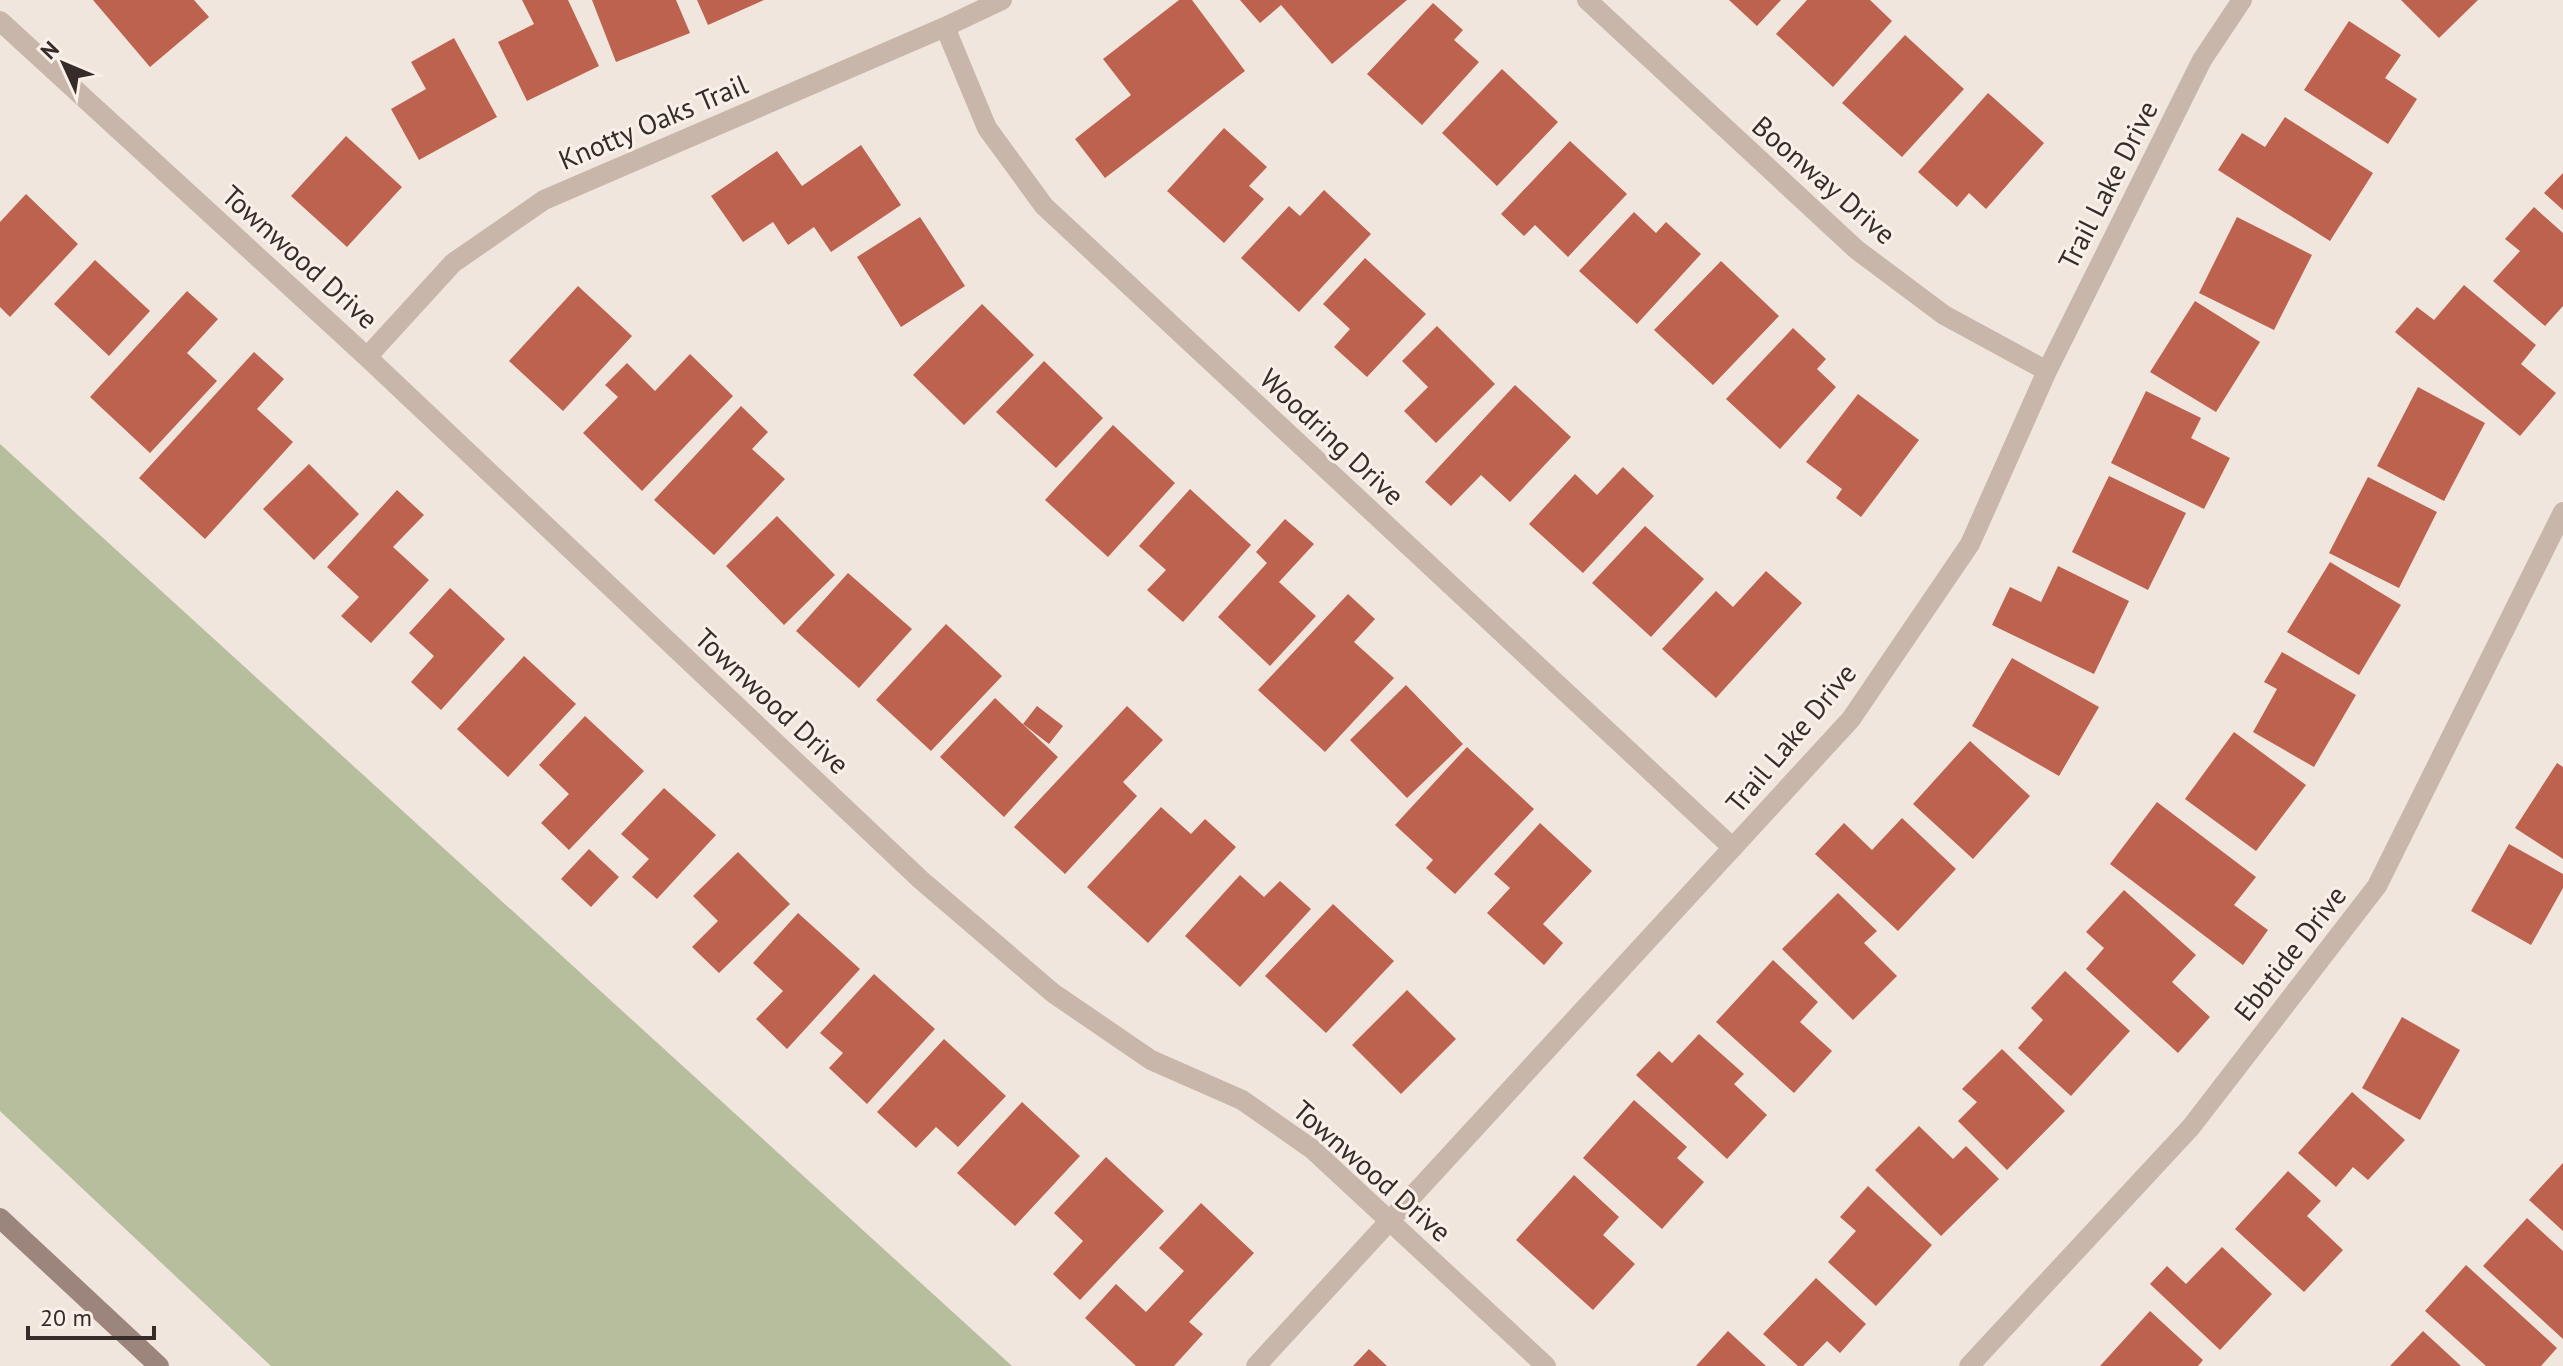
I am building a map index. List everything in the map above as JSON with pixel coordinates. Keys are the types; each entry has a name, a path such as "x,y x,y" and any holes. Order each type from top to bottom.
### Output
{"main road":[{"path":"0,1218 159,1366"}],"street":[{"name":"Knotty Oaks Trail","path":"367,357 453,263 544,200 1002,0"},
{"name":"Boonway Drive","path":"1587,0 1857,250 1944,315 2047,371"},
{"name":"Trail Lake Drive","path":"1256,1366 1851,719 1970,544 2047,371 2202,60 2242,0"},
{"name":"Townwood Drive","path":"0,21 367,357 921,880 1053,993 1151,1060 1242,1100 1312,1149 1546,1366"},
{"name":"Woodring Drive","path":"945,27 987,128 1044,206 1733,848"},
{"name":"Ebbtide Drive","path":"1969,1366 2191,1127 2377,886 2563,512"}],"green space":[{"path":"0,444 1012,1366 271,1366 0,1111"}],"building":[{"path":"93,0 194,0 209,17 150,67"},
{"path":"522,0 568,0 599,66 527,101 498,42 534,24"},
{"path":"592,0 676,0 690,33 616,62"},
{"path":"697,0 764,0 708,25"},
{"path":"1179,0 1192,0 1245,71 1105,178 1075,139 1131,95 1103,59"},
{"path":"1240,0 1407,0 1332,64 1281,5 1260,23"},
{"path":"1729,0 1781,0 1757,26"},
{"path":"1807,0 1870,0 1892,21 1833,87 1776,34"},
{"path":"2401,0 2478,0 2439,38"},
{"path":"1433,3 1463,30 1454,40 1479,62 1422,125 1367,74"},
{"path":"2349,21 2401,55 2385,78 2417,99 2388,144 2304,90"},
{"path":"1905,35 1964,89 1902,157 1842,103"},
{"path":"454,38 497,117 419,160 391,109 426,89 411,62"},
{"path":"1502,69 1558,122 1497,186 1442,133"},
{"path":"1988,93 2044,143 1986,209 1969,193 1957,207 1918,172"},
{"path":"2285,117 2373,173 2330,241 2218,170 2242,133 2265,147"},
{"path":"1224,128 1267,167 1249,186 1264,199 1224,243 1167,191"},
{"path":"346,136 402,187 347,247 291,196"},
{"path":"1570,141 1627,194 1568,257 1535,225 1524,236 1501,214"},
{"path":"861,145 901,205 831,252 814,227 788,245 773,222 743,242 711,196 777,151 802,186"},
{"path":"2563,173 2563,210 2544,193"},
{"path":"1324,190 1371,234 1299,312 1241,258 1289,206 1300,216"},
{"path":"26,194 78,244 10,317 0,307 0,222"},
{"path":"2534,207 2563,233 2563,306 2545,326 2493,281 2520,251 2505,239"},
{"path":"1634,212 1656,233 1666,222 1701,254 1637,324 1579,271"},
{"path":"920,217 965,286 901,327 857,257"},
{"path":"2237,217 2312,255 2274,330 2199,293"},
{"path":"1365,258 1426,314 1367,377 1334,347 1350,329 1323,304"},
{"path":"95,260 150,311 109,356 54,304"},
{"path":"1721,261 1779,316 1713,385 1654,330"},
{"path":"2464,285 2536,345 2521,364 2556,393 2520,436 2395,332 2417,307 2434,320"},
{"path":"578,286 632,336 563,411 509,361"},
{"path":"187,291 218,319 187,353 217,381 150,453 90,397"},
{"path":"2195,301 2260,342 2216,412 2150,372"},
{"path":"982,304 1034,355 964,425 913,375"},
{"path":"1437,326 1495,384 1436,443 1404,411 1428,387 1402,361"},
{"path":"1793,328 1826,359 1817,369 1836,387 1780,449 1726,399"},
{"path":"254,352 284,379 257,409 293,442 205,539 139,478"},
{"path":"690,354 733,396 642,491 583,433 618,397 605,385 627,363 655,391"},
{"path":"1044,361 1103,418 1056,468 996,412"},
{"path":"1515,385 1571,437 1510,502 1481,475 1451,506 1425,482"},
{"path":"2418,387 2485,423 2444,501 2377,466"},
{"path":"2146,391 2201,418 2191,438 2230,458 2204,509 2111,463"},
{"path":"1858,394 1919,440 1861,517 1836,498 1842,489 1806,462"},
{"path":"741,406 768,432 752,449 785,479 714,555 654,500"},
{"path":"1113,425 1175,483 1108,557 1045,500"},
{"path":"309,464 359,514 314,560 263,509"},
{"path":"1623,467 1654,496 1583,573 1529,524 1575,474 1597,495"},
{"path":"2109,476 2186,513 2148,590 2072,552"},
{"path":"2368,477 2437,512 2399,588 2329,553"},
{"path":"1190,489 1251,545 1183,622 1147,590 1166,570 1139,546"},
{"path":"397,490 424,515 393,547 429,580 371,643 341,616 359,597 327,567"},
{"path":"777,516 835,575 784,625 726,566"},
{"path":"1285,519 1314,544 1279,582 1316,616 1270,666 1218,617 1267,563 1256,552"},
{"path":"1645,526 1704,579 1651,637 1592,583"},
{"path":"2330,562 2401,605 2359,675 2287,632"},
{"path":"2058,566 2129,601 2094,674 1992,625 2010,587 2041,602"},
{"path":"1766,571 1802,603 1716,698 1662,649 1716,591 1733,607"},
{"path":"848,573 912,629 859,688 796,631"},
{"path":"450,588 505,639 441,710 411,682 434,656 409,633"},
{"path":"1348,594 1375,619 1354,642 1394,678 1325,752 1258,690"},
{"path":"946,624 1002,676 931,751 876,700"},
{"path":"2282,652 2356,695 2314,767 2253,732 2277,689 2264,682"},
{"path":"524,656 576,704 508,777 457,729"},
{"path":"2012,658 2099,707 2059,776 1972,726"},
{"path":"1406,685 1463,744 1407,798 1350,740"},
{"path":"995,698 1058,757 1004,817 940,757"},
{"path":"1037,706 1063,726 1049,744 1023,724"},
{"path":"1127,706 1163,740 1123,782 1137,796 1065,874 1014,827"},
{"path":"585,716 644,771 569,850 541,823 569,794 539,765"},
{"path":"2234,732 2306,785 2256,851 2185,799"},
{"path":"1970,741 2030,796 1973,859 1913,804"},
{"path":"1467,747 1534,809 1455,894 1426,868 1433,860 1395,825"},
{"path":"2557,763 2563,767 2563,859 2515,828"},
{"path":"664,788 716,835 657,899 632,877 649,859 621,834"},
{"path":"2157,802 2256,877 2234,905 2268,930 2243,965 2110,864"},
{"path":"1161,807 1191,834 1205,819 1236,847 1148,943 1087,887"},
{"path":"1902,818 1956,869 1898,931 1815,854 1844,823 1872,850"},
{"path":"1540,823 1592,871 1543,924 1563,943 1544,965 1487,913 1510,888 1494,874"},
{"path":"2509,844 2563,874 2563,888 2531,945 2471,911"},
{"path":"589,849 619,877 591,907 561,879"},
{"path":"738,852 790,904 719,973 692,947 718,921 693,896"},
{"path":"1240,875 1264,897 1280,881 1311,909 1240,987 1185,936"},
{"path":"2124,890 2196,955 2172,982 2210,1017 2178,1053 2086,969 2104,948 2086,932"},
{"path":"1838,893 1877,931 1864,943 1897,976 1853,1020 1782,949"},
{"path":"1333,904 1394,961 1326,1033 1265,976"},
{"path":"798,913 860,969 787,1049 756,1019 783,991 753,963"},
{"path":"1773,960 1818,1002 1800,1022 1832,1051 1794,1093 1716,1022"},
{"path":"2065,971 2130,1031 2071,1096 2018,1048 2043,1020 2031,1008"},
{"path":"874,974 935,1029 867,1104 829,1068 843,1053 820,1033"},
{"path":"1407,990 1456,1039 1401,1094 1352,1045"},
{"path":"2402,1017 2460,1050 2420,1120 2362,1088"},
{"path":"1699,1034 1744,1074 1734,1084 1767,1115 1727,1159 1636,1075 1659,1051 1672,1063"},
{"path":"944,1039 1006,1096 958,1147 936,1127 916,1148 877,1112"},
{"path":"2002,1049 2065,1111 2007,1170 1958,1121 1977,1102 1962,1089"},
{"path":"2352,1092 2405,1140 2368,1180 2353,1167 2336,1187 2298,1153"},
{"path":"1634,1100 1687,1147 1677,1158 1704,1182 1662,1229 1583,1158"},
{"path":"1022,1102 1080,1156 1015,1226 957,1173"},
{"path":"1919,1126 1953,1159 1966,1146 1999,1179 1941,1236 1875,1170"},
{"path":"1106,1157 1164,1211 1080,1300 1053,1274 1083,1241 1054,1213"},
{"path":"2563,1163 2563,1231 2529,1200"},
{"path":"2288,1171 2321,1201 2307,1216 2343,1250 2304,1292 2235,1229"},
{"path":"1574,1175 1619,1217 1603,1235 1635,1264 1593,1310 1516,1240"},
{"path":"1868,1186 1932,1245 1876,1306 1828,1262 1856,1231 1840,1217"},
{"path":"1201,1203 1254,1253 1189,1322 1203,1334 1174,1366 1136,1366 1085,1318 1116,1284 1146,1312 1184,1271 1159,1248"},
{"path":"2527,1218 2563,1251 2563,1339 2483,1266"},
{"path":"2222,1247 2272,1294 2220,1350 2150,1284 2167,1266 2186,1284"},
{"path":"2466,1265 2557,1348 2541,1366 2486,1366 2425,1311"},
{"path":"1816,1278 1866,1324 1840,1353 1827,1341 1803,1366 1798,1366 1763,1334"},
{"path":"2150,1311 2203,1360 2198,1366 2100,1366"},
{"path":"1728,1331 1766,1366 1696,1366"},
{"path":"2423,1331 2461,1366 2390,1366"},
{"path":"1369,1349 1387,1366 1353,1366"}]}
